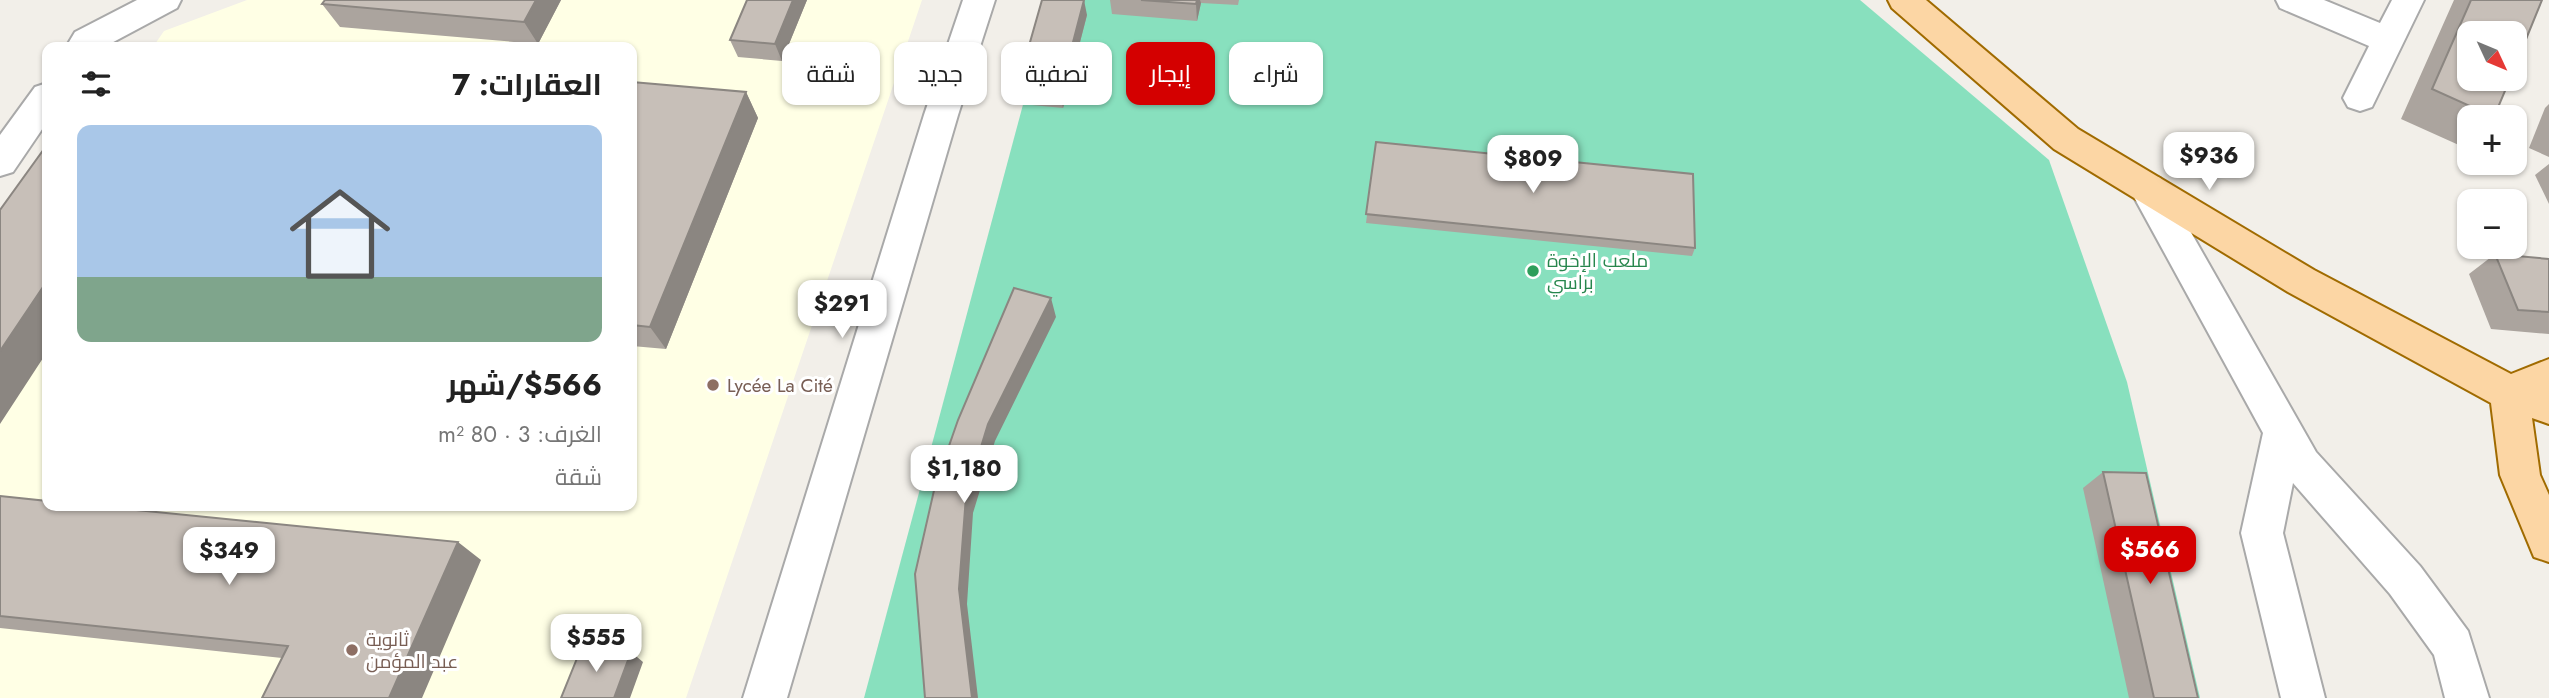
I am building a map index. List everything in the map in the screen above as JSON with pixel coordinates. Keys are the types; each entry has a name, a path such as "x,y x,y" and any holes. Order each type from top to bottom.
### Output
{"main road":[{"path":"1904,0 2066,139 2301,281 2510,393 2549,407"},
{"path":"2510,393 2549,376"},
{"path":"2510,393 2549,434"},
{"path":"2510,393 2520,475 2549,543"}],"street":[{"path":"86,42 165,0"},
{"path":"765,698 941,115 979,0"},
{"path":"2292,0 2388,40"},
{"path":"2360,98 2408,0"},
{"path":"0,162 42,103"},
{"path":"2147,188 2302,465 2405,580 2453,646 2467,698"},
{"path":"2283,432 2262,533 2303,698"}],"shaded area":[{"name":"Lycée La Cité","path":"247,0 922,0 908,42 894,42 894,83 686,698 0,698 0,264 42,204 42,511 637,511 637,42 156,42 164,31"}],"green space":[{"name":"ملعب الإخوة براسي","path":"1051,0 1860,0 2049,160 2127,382 2200,698 864,698 1023,105 1112,105 1112,42 1040,42"}],"building":[{"path":"325,0 536,0 524,22 322,4"},
{"path":"747,0 793,0 775,44 730,40"},
{"path":"1042,0 1084,0 1073,42 1030,42"},
{"path":"1141,0 1197,0 1196,4"},
{"path":"2471,0 2542,0 2527,37 2527,21 2462,21"},
{"path":"2457,32 2457,91 2505,91 2499,105 2467,105 2432,89"},
{"path":"637,82 746,92 650,327 637,326"},
{"path":"1376,142 1693,174 1695,248 1366,214"},
{"path":"42,152 42,288 0,351 0,210"},
{"path":"2497,259 2549,259 2549,312 2518,310"},
{"path":"1014,288 1051,298 988,424 966,496 959,589 972,698 925,698 915,574 935,486 958,420"},
{"path":"2103,472 2146,473 2198,698 2154,698"},
{"path":"0,496 42,500 42,511 146,511 458,542 389,698 262,698 288,646 0,616"},
{"path":"582,646 631,652 614,698 561,698"}],"place":[{"name":"ملعب الإخوة براسي","path":"1533,271"},
{"name":"Lycée La Cité","path":"713,385"},
{"name":"ثانوية عبد المؤمن","path":"352,650"}]}
